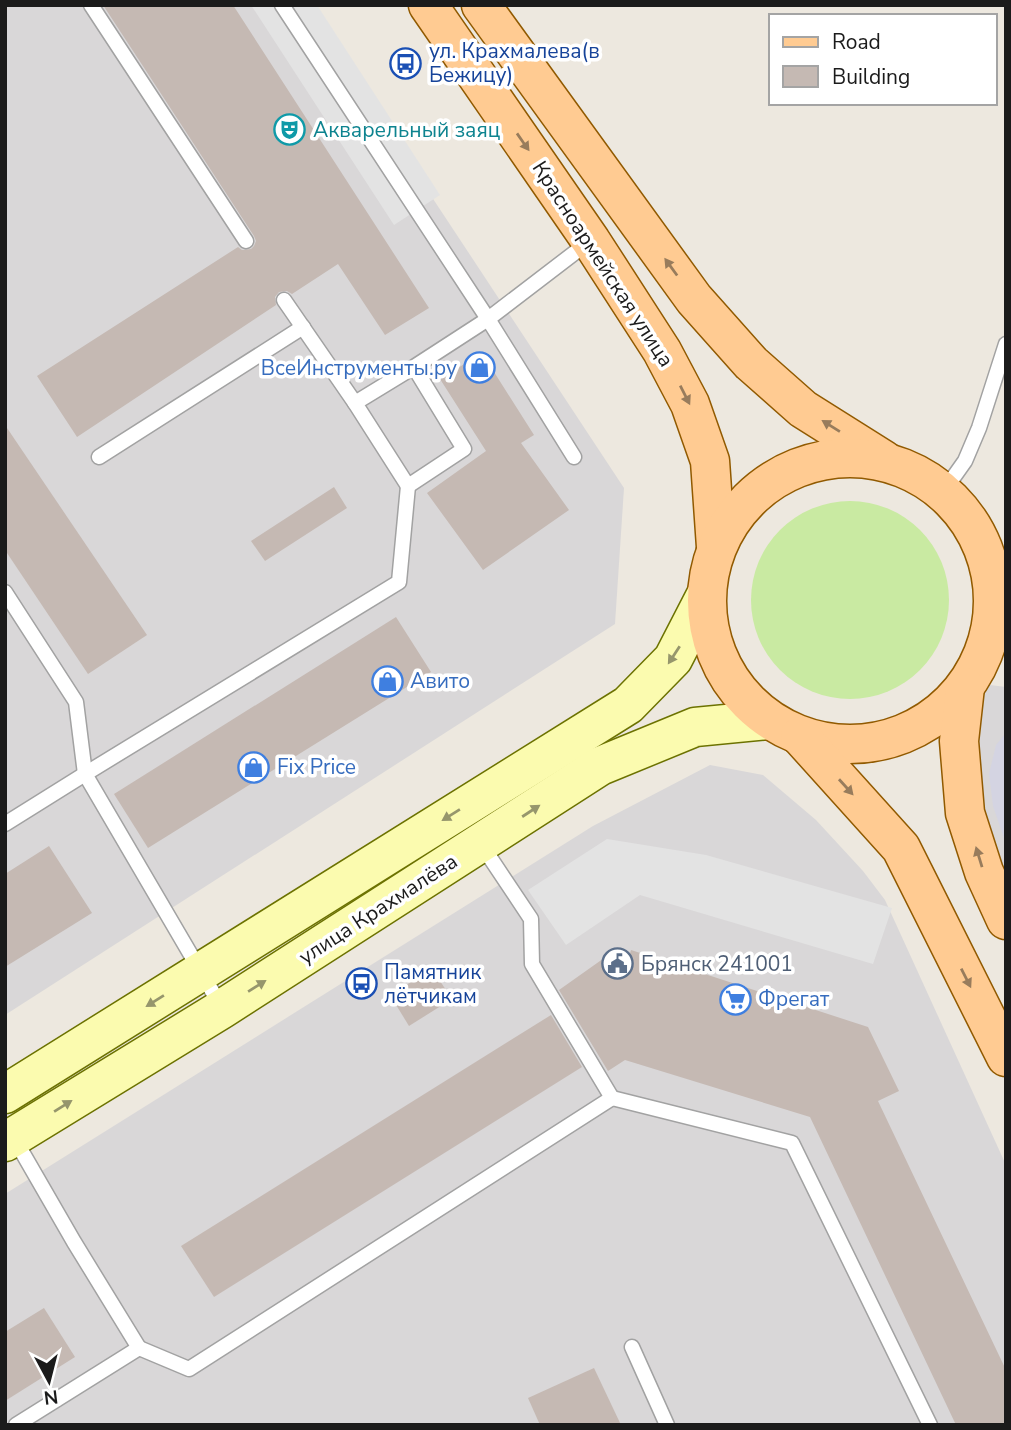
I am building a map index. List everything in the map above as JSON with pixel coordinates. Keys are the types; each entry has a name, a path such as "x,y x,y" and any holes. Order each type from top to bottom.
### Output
{"main road":[{"name":"Красноармейская улица","path":"428,5 591,241 662,351 690,404 710,461 716,547"},
{"path":"481,5 694,299 751,363 803,409 889,463 927,480 943,492 957,505 979,537 990,569 994,604 982,675 959,741 965,813 984,872 1006,920"},
{"path":"889,463 847,457 806,464 768,483 737,511 716,547 709,570 706,595 712,643 733,686 784,728 901,848 1006,1057"},
{"path":"979,537 1006,567"},
{"name":"улица Крахмалёва","path":"5,1094 628,705 673,659 706,595"},
{"path":"784,728 845,745 891,739 932,719 982,675"},
{"name":"улица Крахмалёва","path":"9,1140 222,1009 600,766 695,727 784,728"}],"lane":[{"path":"91,5 246,241"},
{"path":"282,5 488,319 574,457"},
{"path":"355,403 488,319 591,241"},
{"path":"5,824 399,582 408,486 284,300"},
{"path":"99,457 303,327"},
{"path":"943,492 965,461 979,428 1006,344"},
{"path":"408,486 464,449 414,367"},
{"path":"5,592 76,702 85,774 222,1009"},
{"path":"481,844 531,919 532,964 612,1098 792,1143 930,1425"},
{"path":"9,1140 139,1348 189,1369 612,1098"},
{"path":"632,1347 667,1425"},
{"path":"16,1425 139,1348"}],"shaded area":[{"path":"5,5 305,5 624,488 615,624 5,1015"},
{"path":"251,5 317,5 440,195 394,225"},
{"path":"982,684 1006,687 1006,887 964,795"},
{"path":"1006,733 1006,844 993,806 989,774 996,745"},
{"path":"710,765 763,775 816,820 863,871 885,900 1006,1165 1006,1425 5,1425 5,1194 593,826"},
{"path":"607,839 706,855 892,908 873,964 640,895 566,945 528,890"}],"green space":[{"path":"850,501 888,509 920,530 941,562 949,600 941,638 920,670 888,691 850,699 812,691 780,670 759,638 751,600 759,562 780,530 812,509"}],"building":[{"path":"103,5 233,5 429,308 385,335 338,264 292,294 287,291 279,292 275,297 276,305 77,437 37,376 238,247 242,250 251,249 256,241"},
{"path":"482,353 534,435 521,443 569,510 483,570 427,493 486,451 440,379"},
{"path":"5,425 147,635 88,674 5,550"},
{"path":"334,487 347,508 265,561 251,541"},
{"path":"396,617 431,672 148,848 114,794"},
{"path":"49,846 92,913 5,967 5,874"},
{"path":"631,950 868,1027 899,1091 878,1101 1006,1370 1006,1425 956,1425 810,1117 625,1060 608,1071 559,990 607,956 627,964"},
{"path":"432,969 452,999 409,1026 390,995"},
{"path":"551,1015 582,1067 214,1297 181,1246"},
{"path":"44,1308 75,1357 5,1401 5,1332"},
{"path":"594,1368 621,1425 540,1425 528,1398"}],"place":[{"name":"ул. Крахмалева(в Бежицу)","path":"406,63"},
{"name":"Акварельный заяц","path":"290,130"},
{"name":"ВсеИнструменты.ру","path":"480,368"},
{"name":"Авито","path":"387,681"},
{"name":"Fix Price","path":"254,767"},
{"name":"Брянск 241001","path":"618,964"},
{"name":"Памятник лётчикам","path":"361,984"},
{"name":"Фрегат","path":"735,999"}]}
